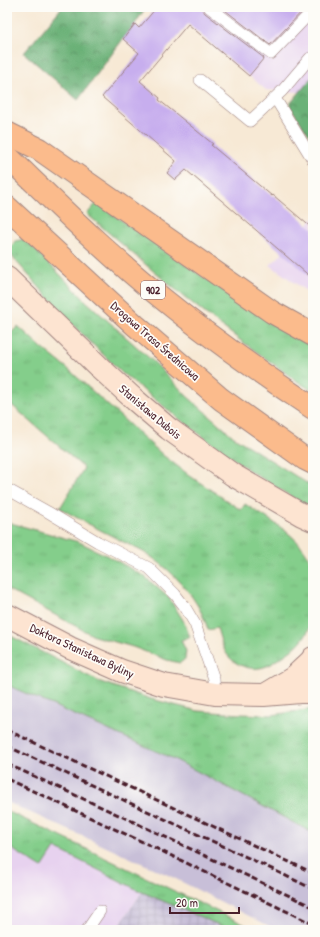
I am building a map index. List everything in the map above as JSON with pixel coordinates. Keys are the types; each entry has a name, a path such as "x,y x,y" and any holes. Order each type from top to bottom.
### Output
{"main road":[{"path":"7,133 39,149 272,312 313,335"},
{"name":"902","path":"7,156 92,238 164,299 257,370 313,408"},
{"name":"Drogowa Trasa Średnicowa","path":"7,207 135,325 221,399 305,459 313,463"},
{"name":"Stanisława Dubois","path":"7,278 98,366 135,400 169,428 233,476 309,522"},
{"name":"Doktora Stanisława Byliny","path":"7,615 70,648 122,671 164,685 215,694 264,695 309,690"},
{"path":"264,695 293,678 313,658"}],"lane":[{"path":"209,7 271,54 313,10"},
{"path":"200,80 250,121 282,91 310,58"},
{"path":"275,98 313,160"},
{"path":"7,489 98,542 149,568 175,594 195,624 214,679 215,694"},
{"path":"87,930 100,911"}],"shaded area":[{"path":"168,7 313,7 313,101 300,92 266,90"},
{"path":"313,218 313,296 270,265 283,253"},
{"path":"7,685 176,760 313,833 313,930 277,930 168,875 7,802"},
{"path":"7,846 42,868 55,848 142,892 116,930 7,930"},
{"path":"142,892 231,930 116,930"}],"green space":[{"path":"62,7 146,7 78,100 24,53"},
{"path":"313,76 313,141 289,105"},
{"path":"97,203 230,295 313,347 313,391 244,343 198,308 87,214"},
{"path":"25,239 87,302 157,365 188,397 234,437 313,487 313,509 250,471 182,421 122,373 70,322 8,252 15,241"},
{"path":"18,326 67,368 164,456 193,478 241,510 245,504 285,531 303,548 313,569 314,607 310,627 304,638 295,647 268,666 262,668 248,668 238,664 225,652 217,628 208,630 193,598 177,579 159,563 145,553 60,508 84,468 7,401 7,337"},
{"path":"7,522 79,542 144,576 169,598 183,620 190,637 181,640 186,651 185,659 180,663 167,660 133,647 94,636 7,589"},
{"path":"7,634 98,681 151,699 198,711 272,715 313,709 313,833 176,760 7,685"},
{"path":"7,811 256,930 231,930 142,892 55,848 42,868 7,846"}],"building":[{"path":"157,7 202,7 205,13 264,58 249,76 188,24 140,81 160,98 159,100 213,144 211,145 313,229 313,279 186,170 175,180 167,173 176,161 102,97 139,53 123,39 135,24 139,28"},
{"path":"221,7 306,7 270,45"}],"railway":[{"path":"7,730 313,873"},
{"path":"7,746 313,889"},
{"path":"7,764 313,907"},
{"path":"7,779 313,924"}]}
